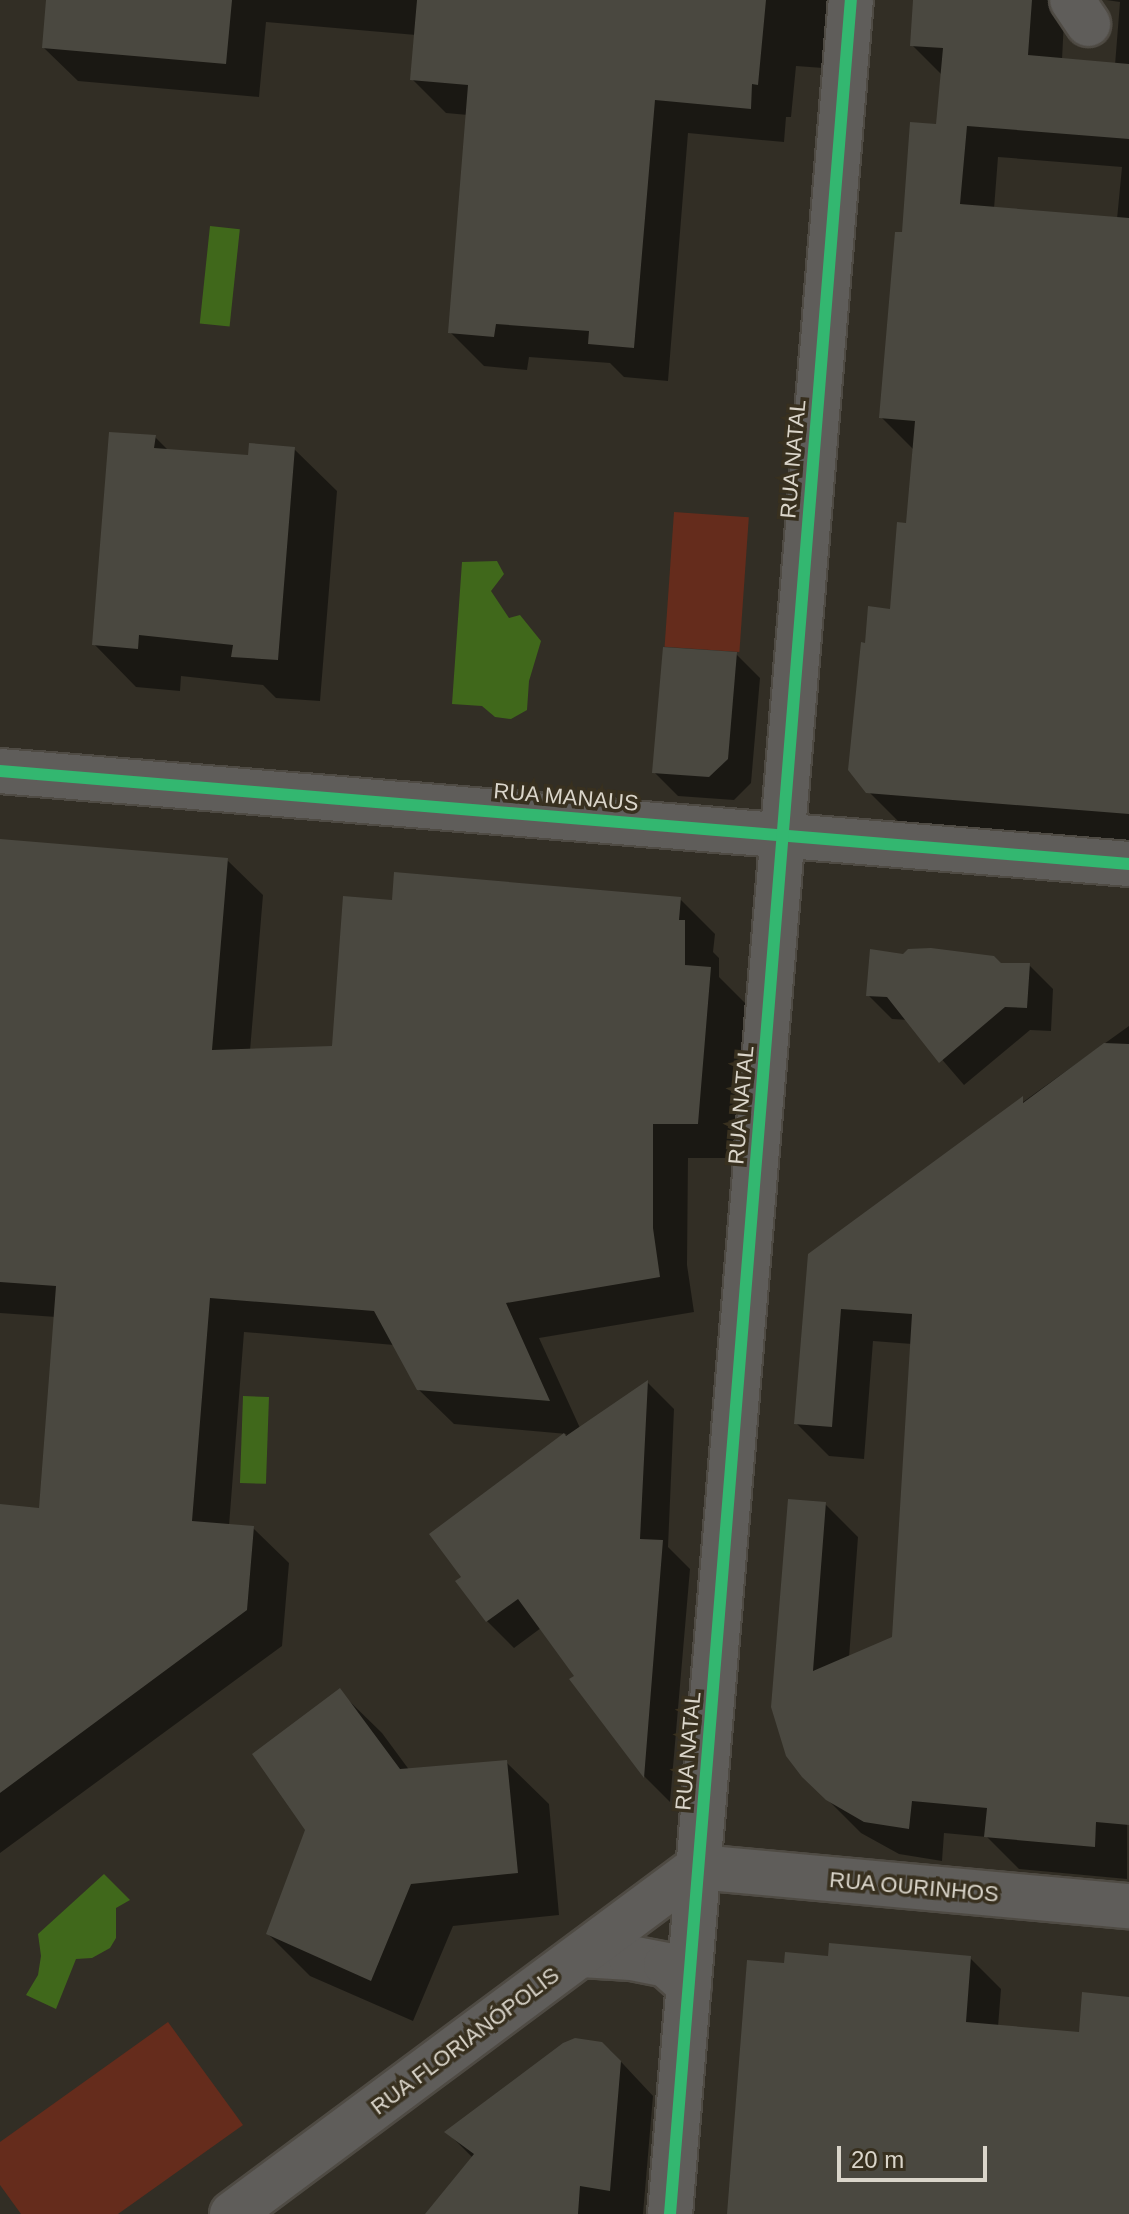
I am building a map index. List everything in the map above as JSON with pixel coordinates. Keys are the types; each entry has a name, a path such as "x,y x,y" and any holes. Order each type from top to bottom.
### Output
{"street":[{"name":"RUA NATAL","path":"670,2214 851,0"},
{"name":"RUA MANAUS","path":"0,771 1129,864"},
{"name":"RUA OURINHOS","path":"698,1867 1129,1906"},
{"name":"RUA FLORIANÓPOLIS","path":"232,2214 698,1867"},
{"path":"581,1955 631,1958 666,1965 689,1986"}],"shaded area":[{"path":"210,226 240,229 230,327 200,323"},
{"path":"674,512 749,517 739,652 665,647"},
{"path":"497,561 504,574 491,591 509,618 520,615 541,641 529,681 527,710 511,719 495,717 482,706 452,704 462,562"},
{"path":"243,1396 269,1397 266,1484 240,1483"},
{"path":"104,1874 130,1900 116,1908 116,1938 110,1948 92,1958 76,1959 56,2009 26,1995 38,1975 41,1956 38,1934"},
{"path":"168,2022 243,2125 118,2214 21,2214 0,2185 0,2142"}],"building":[{"path":"46,0 232,0 226,64 42,48"},
{"path":"417,0 766,0 758,85 752,84 751,109 655,100 634,348 588,344 589,331 496,324 494,337 448,333 468,85 410,80"},
{"path":"913,0 1032,0 1028,55 1129,64 1129,139 967,126 960,204 1129,218 1129,814 866,793 848,770 861,642 865,643 868,606 890,609 897,522 906,523 915,421 879,418 895,232 902,232 910,122 936,124 943,48 910,46"},
{"path":"109,432 156,435 154,448 248,455 249,443 295,447 278,660 231,657 233,645 139,635 138,649 92,645"},
{"path":"663,647 737,652 728,759 709,777 652,773"},
{"path":"0,839 228,858 212,1050 332,1046 343,896 392,900 394,872 681,897 679,920 685,920 685,965 711,967 698,1124 653,1124 653,1228 660,1277 506,1303 550,1401 417,1390 374,1311 210,1298 192,1521 254,1526 247,1610 0,1793 0,1504 39,1508 56,1286 0,1282"},
{"path":"931,948 994,956 1001,963 1030,963 1027,1008 1005,1007 939,1063 887,997 866,996 870,949 903,954 908,949"},
{"path":"1104,1043 1129,1044 1129,1825 1096,1822 1095,1847 984,1837 987,1808 912,1801 909,1829 864,1822 826,1800 802,1777 786,1756 771,1707 788,1499 826,1502 813,1671 892,1637 912,1314 841,1309 832,1427 794,1424 808,1254 1023,1096 1023,1103"},
{"path":"648,1380 640,1539 663,1540 644,1778 569,1679 574,1676 518,1599 486,1622 455,1581 461,1577 429,1534 564,1433 566,1436"},
{"path":"340,1688 400,1769 507,1760 518,1873 411,1884 371,1981 266,1934 305,1830 252,1754"},
{"path":"829,1943 971,1956 966,2022 1079,2032 1082,1992 1129,1997 1129,2214 727,2214 747,1960 784,1963 785,1952 828,1956"},
{"path":"575,2038 602,2042 621,2061 610,2191 580,2186 578,2214 425,2214 474,2154 444,2132 563,2043"}],"cycle path":[{"path":"670,2214 851,0"},
{"path":"0,771 1129,864"}]}
